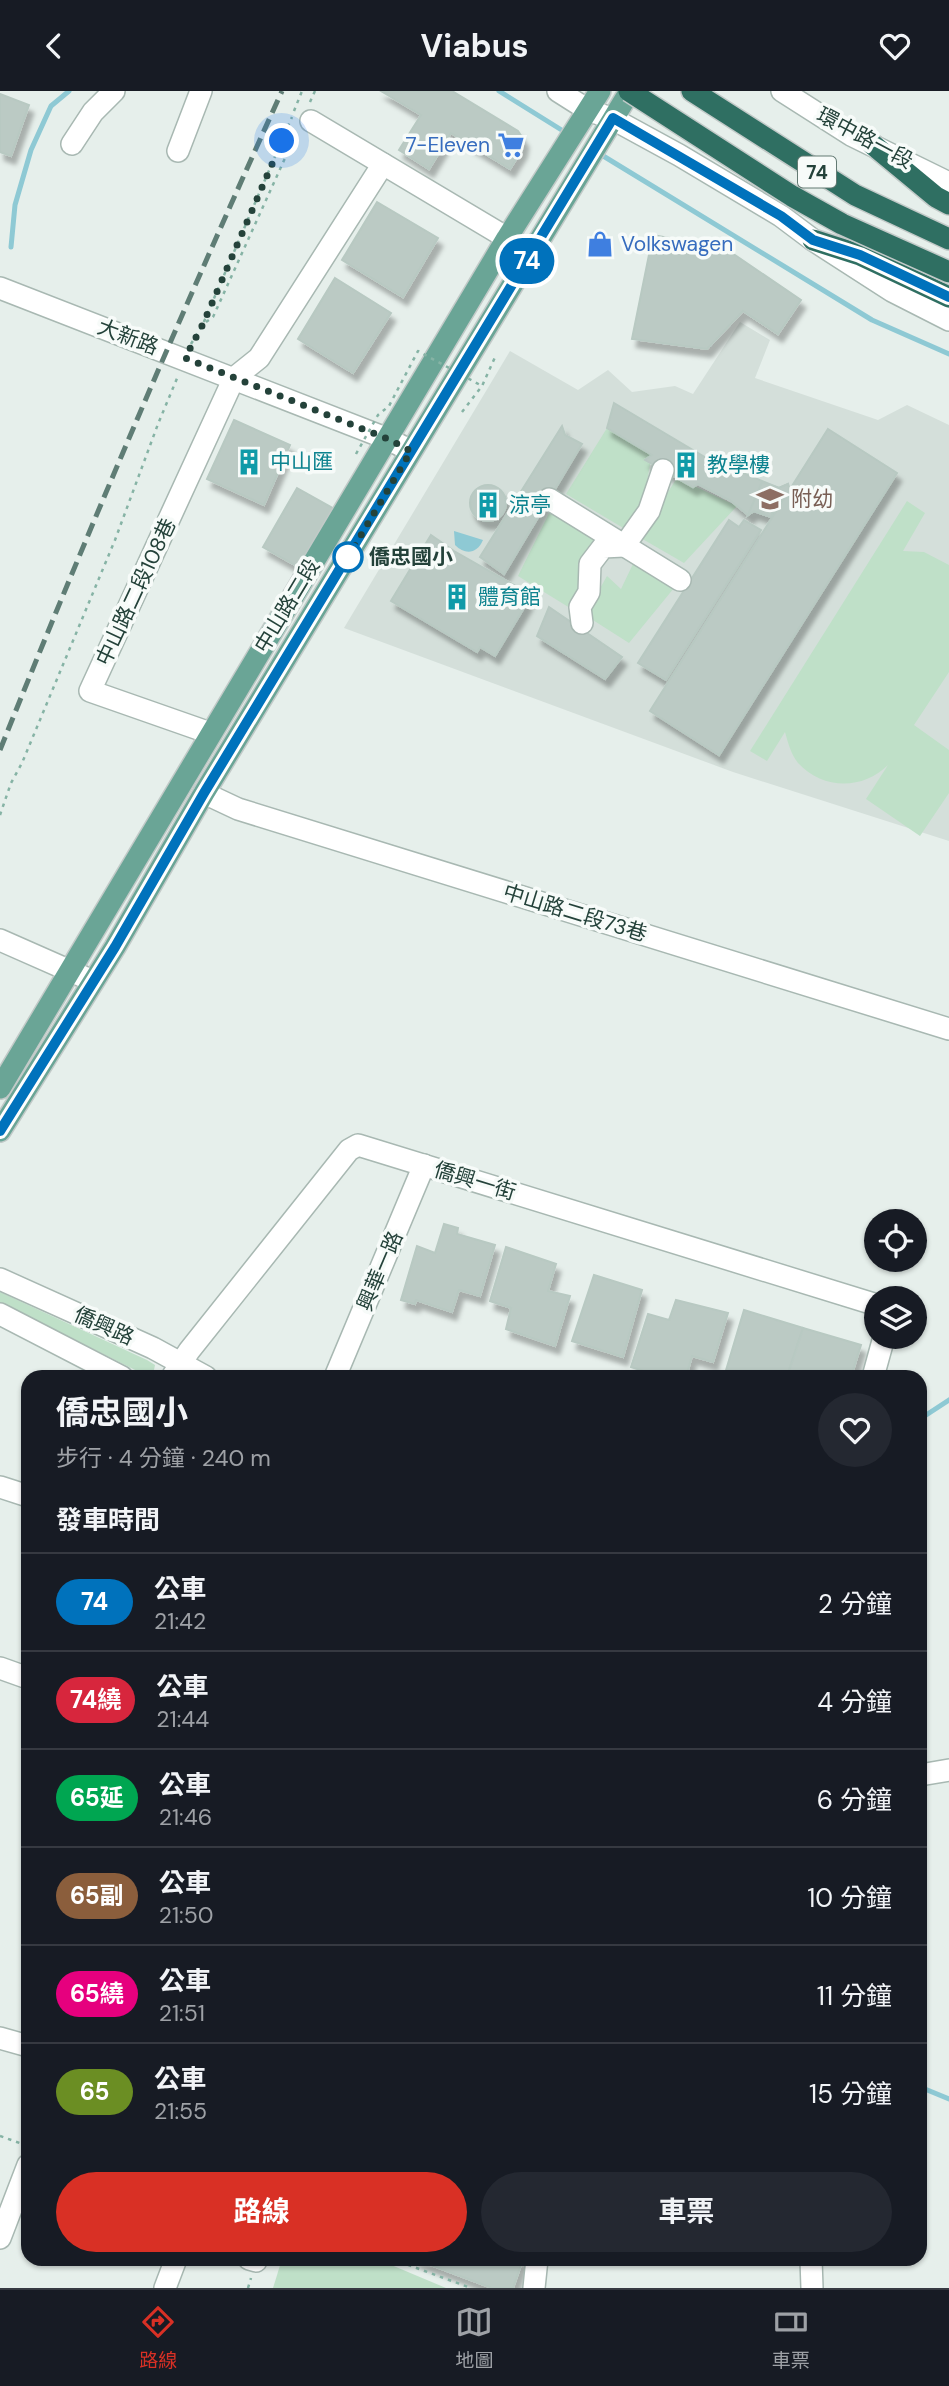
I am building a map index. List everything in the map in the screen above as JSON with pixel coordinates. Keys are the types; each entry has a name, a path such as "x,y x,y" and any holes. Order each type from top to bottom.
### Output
{"highway":[{"name":"74","path":"630,91 792,196 878,241 949,272"},
{"name":"74","path":"692,91 855,195 949,239"},
{"path":"872,144 936,197 949,204"},
{"path":"813,240 860,255 949,297"}],"main road":[{"name":"中山路二段","path":"0,1088 210,733 508,238 600,91"},
{"name":"中山路二段","path":"0,1131 115,947 204,793 630,91"}],"street":[{"path":"72,144 93,112 114,91"},
{"path":"178,151 201,91"},
{"path":"558,91 588,110 613,118 781,216 892,291 949,320"},
{"name":"環中路一段","path":"782,91 851,135 949,183"},
{"path":"307,117 508,238"},
{"path":"234,379 259,358 383,164"},
{"name":"大新路","path":"0,288 185,358 388,439 411,451"},
{"name":"中山路二段108巷","path":"210,733 90,691 234,379"},
{"path":"624,546 649,511 663,470"},
{"path":"549,499 680,580"},
{"path":"582,623 580,607 589,592 590,564 603,547 624,546"},
{"name":"中山路二段73巷","path":"204,793 238,809 946,1024"},
{"path":"0,940 93,981"},
{"name":"僑興一街","path":"177,1370 349,1150 358,1145 864,1301"},
{"name":"興華一路","path":"338,1370 424,1165"},
{"name":"僑興路","path":"0,1279 153,1348 177,1370"},
{"name":"僑興路","path":"0,1314 108,1370"},
{"path":"875,1370 881,1349"},
{"path":"0,1487 21,1494"},
{"path":"0,1668 21,1676"},
{"path":"927,1774 949,1770"},
{"path":"0,2038 21,2044"},
{"path":"0,2238 21,2183"},
{"path":"165,2288 173,2266"},
{"path":"534,2288 536,2266"},
{"path":"811,2266 812,2288"}],"path":[{"path":"0,815 11,783 115,540 185,358 203,324 302,91"},
{"path":"203,324 213,317 307,117 315,91"},
{"path":"356,454 378,415 389,407 418,351 482,386"},
{"path":"462,412 482,386 496,355"},
{"path":"0,2136 21,2144"},
{"path":"410,2266 471,2288"}],"shaded area":[{"name":"僑忠國小","path":"740,322 770,340 755,378 878,420 907,405 949,425 949,841 733,772 344,628 510,351 578,390 608,370 632,392 675,386 693,394"}],"green space":[{"path":"607,428 652,455 640,518 625,529 566,494"},
{"path":"677,478 737,506 684,563 639,537"},
{"path":"907,501 925,513 903,551 924,552 949,565 949,672 914,725 949,750 949,793 920,836 866,799 888,765 867,779 831,782 808,772 798,763 785,732 767,761 750,751"},
{"path":"554,503 603,539 585,551 585,571 570,608 518,576"},
{"path":"632,557 674,588 629,643 585,615 607,576 621,589 633,564"},
{"path":"0,1292 147,1360 155,1365 154,1370 135,1370 0,1302"},
{"path":"280,2266 394,2266 446,2288 273,2288"}],"water":[{"path":"454,531 483,540 477,548 467,552 455,545"}],"building":[{"path":"381,91 452,91 518,131 524,140 522,150 510,169 451,133 429,169 399,150 421,115"},
{"path":"0,94 29,105 11,156 0,152"},
{"path":"377,202 438,238 403,297 342,260"},
{"path":"653,235 726,249 801,300 778,334 743,311 707,349 632,339"},
{"path":"335,278 391,313 353,373 298,339"},
{"name":"教學樓","path":"614,403 735,475 738,471 779,488 788,484 791,496 779,501 771,517 754,511 748,515 731,501 698,484 693,487 645,460 652,455 607,428"},
{"name":"中山匯","path":"234,420 290,445 264,505 207,479"},
{"path":"562,426 565,435 582,444 504,574 480,557"},
{"path":"828,429 897,473 719,755 650,711"},
{"name":"附幼","path":"762,482 779,488 788,484 791,496 779,501 771,517 754,511 748,515"},
{"name":"涼亭","path":"488,485 501,490 506,503 501,516 488,521 475,516 470,503 475,490"},
{"name":"中山匯","path":"297,488 336,510 302,569 263,547"},
{"name":"教學樓","path":"729,520 739,527 744,520 761,530 666,680 638,663"},
{"name":"體育館","path":"431,535 519,588 516,594 528,601 495,656 480,647 477,652 391,601"},
{"path":"549,607 622,657 605,679 537,636"},
{"path":"444,1224 458,1228 457,1234 495,1245 480,1296 459,1290 452,1312 416,1300 415,1304 401,1300 417,1246 435,1253"},
{"path":"506,1247 556,1264 548,1291 570,1296 555,1346 506,1329 511,1308 490,1301"},
{"path":"594,1275 642,1290 623,1357 572,1341"},
{"path":"676,1300 728,1313 713,1362 692,1356 688,1370 641,1370 631,1367 648,1314 669,1320"},
{"path":"744,1310 803,1328 789,1370 726,1370"},
{"path":"803,1328 861,1345 853,1370 789,1370"},
{"path":"434,2266 521,2266 513,2288 492,2288"}],"waterway":[{"path":"11,247 15,205 31,150 51,106 69,91"},
{"path":"499,91 568,134"},
{"path":"600,154 872,320 949,354"},
{"path":"927,1414 949,1400"},
{"path":"927,2090 949,2099"}],"railway":[{"path":"0,750 137,419 282,91"}],"bus line":[{"name":"74","path":"0,1131 115,947 204,793 613,118 781,216 813,240 860,255 949,297"}],"place":[{"name":"7-Eleven","path":"511,145"},
{"name":"Volkswagen","path":"600,244"},
{"name":"中山匯","path":"249,462"},
{"name":"教學樓","path":"686,465"},
{"name":"附幼","path":"770,499"},
{"name":"涼亭","path":"488,505"},
{"name":"僑忠國小","path":"348,557"},
{"name":"體育館","path":"457,597"}],"route":[{"path":"282,141 203,324 185,358 388,439 411,451 348,557"}]}
